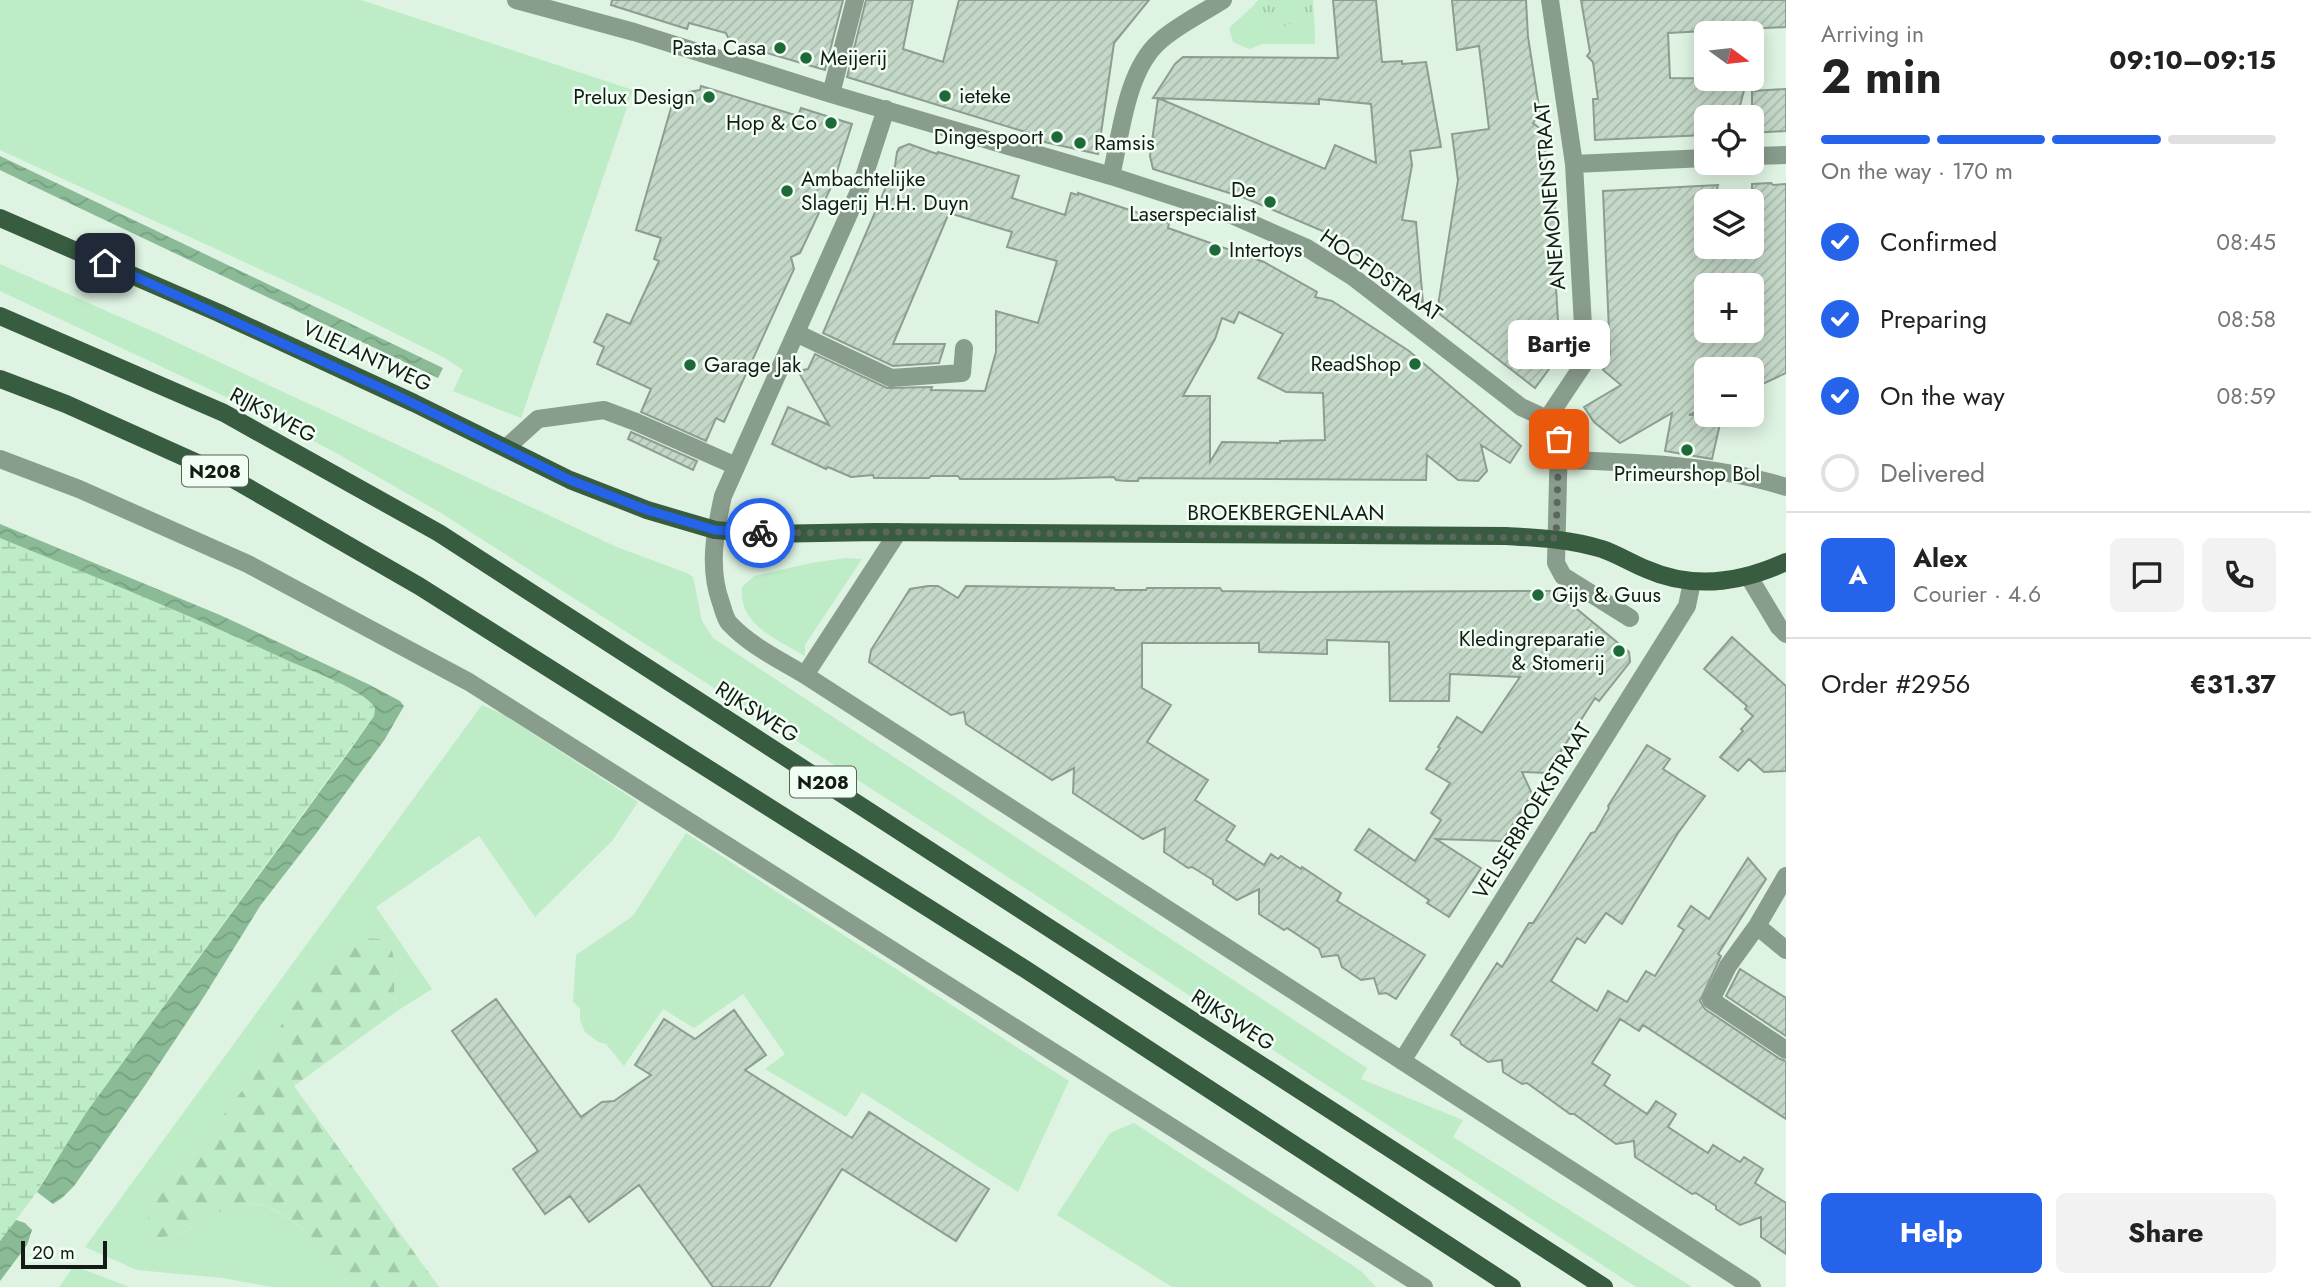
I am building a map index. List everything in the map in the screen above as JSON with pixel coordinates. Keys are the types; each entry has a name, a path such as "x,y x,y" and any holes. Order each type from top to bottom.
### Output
{"main road":[{"name":"VLIELANTWEG","path":"0,218 219,313 570,480 647,510 715,530"},
{"name":"RIJKSWEG","path":"0,316 223,414 439,533 1604,1287"},
{"name":"N208","path":"0,379 66,404 233,479 419,586 1025,969 1512,1287"},
{"name":"BROEKBERGENLAAN","path":"715,530 765,534 898,532 1556,538"},
{"path":"1556,538 1605,550 1658,574 1692,582 1720,583 1749,577 1786,562"}],"street":[{"name":"HOOFDSTRAAT","path":"516,0 634,32 831,94 1111,176 1234,216 1307,248 1353,277 1521,407 1547,419"},
{"path":"831,94 855,0"},
{"path":"1111,176 1132,83 1146,57 1159,41 1223,0"},
{"name":"ANEMONENSTRAAT","path":"1547,419 1585,362 1574,164 1550,0"},
{"path":"886,109 860,189 723,496 715,530 715,587 727,621 757,645 1752,1287"},
{"path":"1764,156 1786,155"},
{"path":"1574,164 1694,159"},
{"path":"796,333 891,378 962,373 964,348"},
{"path":"506,448 538,419 604,410 736,466"},
{"path":"1547,419 1559,439 1556,564 1563,576 1630,618"},
{"path":"0,459 79,489 248,564 469,682 571,744 1424,1287"},
{"path":"1558,460 1668,464 1746,476 1786,487"},
{"path":"805,675 898,532"},
{"path":"1749,577 1786,634"},
{"name":"VELSERBROEKSTRAAT","path":"1402,1061 1687,606 1692,582"},
{"path":"1786,876 1757,926 1728,967 1711,1000 1786,1051"},
{"path":"1757,926 1786,950"}],"green space":[{"path":"0,0 361,0 633,90 521,418 453,391 463,370 443,357 338,305 0,150"},
{"path":"1258,0 1313,0 1315,32 1297,20 1283,27 1263,21 1252,7"},
{"path":"1252,7 1263,21 1283,27 1297,20 1315,32 1315,44 1262,44 1249,49 1233,42 1229,28"},
{"path":"0,264 161,335 619,548 687,573 693,577 702,621 713,638 1367,1068 1361,1079 1463,1120 1453,1137 1692,1287 1636,1287 945,836 441,513 260,413 0,291"},
{"path":"0,538 324,676 360,694 375,708 374,716 169,998 37,1192 0,1241"},
{"path":"846,558 862,559 805,645 805,656 762,630 746,612 742,587 754,576"},
{"path":"482,705 504,715 638,802 612,841 535,917 479,836 376,907 432,989 397,1011 394,988 396,969 352,942 278,1030 254,1075 169,1186 152,1204 150,1229 155,1237 182,1232 239,1204 266,1206 287,1218 315,1240 330,1256 350,1287 273,1287 222,1278 137,1270 85,1247"},
{"path":"686,833 1069,1081 1018,1192 862,1092 846,1117 765,1069 785,1054 743,994 694,1028 663,1009 624,1066 606,1044 598,1042 585,1032 580,1020 580,1008 573,1002 576,955 633,916"},
{"path":"365,938 379,939 392,950 396,969 394,988 397,1011 294,1086 439,1287 350,1287 326,1252 306,1232 287,1217 254,1203 232,1207 174,1235 155,1237 150,1229 148,1216 152,1204 169,1186 254,1075 278,1030 303,992 352,942"},
{"path":"1134,1123 1361,1271 1376,1287 1172,1287 1057,1215 1110,1133"},
{"path":"74,1266 130,1287 59,1287"}],"water":[{"path":"0,156 443,368 438,378 31,185 0,170"},
{"path":"0,524 220,615 370,685 400,701 404,706 385,739 260,906 146,1084 74,1186 53,1204 37,1192 86,1113 348,753 374,716 375,708 360,694 324,676 0,538"},
{"path":"16,1220 25,1223 32,1230 27,1245 0,1281 0,1241"}],"building":[{"path":"612,0 843,0 825,70 730,42 726,33 689,23 687,29 611,5"},
{"path":"866,0 913,0 903,49 943,62 959,0 1149,0 1114,43 1098,154 1031,139 1032,134 847,77"},
{"path":"1333,0 1376,0 1382,62 1426,62 1441,147 1410,151 1412,165 1402,220 1416,222 1423,303 1325,232 1245,198 1153,169 1150,156 1158,98 1153,98 1175,64 1183,57 1338,58","holes":["1158,98 1319,104 1319,99 1371,104 1376,163 1335,145 1325,169"]},
{"path":"1452,0 1526,0 1528,37 1540,113 1533,123 1543,131 1551,193 1554,193 1556,228 1553,228 1553,237 1560,354 1535,388 1437,312 1458,180 1452,134 1489,129 1479,46 1457,50"},
{"path":"1581,0 1786,0 1786,27 1764,28 1764,21 1694,21 1694,32 1668,33 1670,78 1694,78 1694,91 1744,91 1740,105 1694,105 1694,136 1595,140 1593,99 1598,99 1593,62 1587,56 1590,52"},
{"path":"701,86 798,116 801,108 852,124 834,181 800,253 791,257 794,269 724,422 716,418 706,441 641,412 651,389 597,364 604,347 594,342 607,314 630,324 659,261 654,259 661,238 636,230 673,101 689,92 700,90"},
{"path":"1786,89 1786,131 1764,132 1764,105 1752,105 1752,91"},
{"path":"909,144 1019,176 1012,198 1065,215 1071,193 1078,193 1169,223 1168,228 1264,262 1317,292 1315,297 1332,301 1409,351 1521,446 1510,463 1481,445 1487,471 1478,481 1458,480 1427,455 1426,480 1139,478 1138,481 1127,481 1116,480 1114,477 851,477 828,467 826,469 772,444 788,407 829,425 798,371 808,369 815,354 887,388 932,387 931,390 985,391 996,352 996,311 1038,323 1057,261 1007,247 1012,232 949,213 893,344 945,344 939,363 893,366 823,333 895,166 899,148","holes":["1239,312 1283,334 1258,378 1286,392 1323,393 1325,440 1280,443 1222,442 1210,462 1210,396 1183,396 1215,339 1222,318 1234,323"]},
{"path":"1752,184 1786,184 1786,373 1764,383 1764,357 1694,357 1694,413 1689,415 1694,415 1694,427 1719,427 1712,459 1665,451 1672,413 1620,443 1594,422 1584,407 1621,385 1603,370 1610,354 1603,191 1718,185 1717,189 1694,189 1694,259 1764,259 1764,189 1752,189"},
{"path":"631,432 697,461 693,470 628,439"},
{"path":"938,586 958,598 966,586 1115,590 1220,588 1222,591 1299,592 1555,591 1629,652 1630,662 1599,701 1595,698 1547,773 1522,772 1532,794 1502,841 1436,839 1481,868 1449,917 1427,903 1429,900 1355,850 1369,829 1415,861 1441,820 1431,813 1450,783 1426,769 1440,748 1438,747 1457,717 1482,733 1520,677 1450,674 1449,701 1390,701 1389,642 1327,640 1327,654 1259,652 1259,643 1142,643 1142,688 1171,705 1147,742 1208,780 1195,800 1235,826 1226,840 1264,865 1271,854 1278,859 1281,856 1301,869 1302,867 1341,893 1337,901 1425,955 1396,999 1386,993 1379,994 1374,978 1361,980 1342,967 1338,955 1322,957 1319,949 1259,914 1259,889 1237,900 1213,884 1213,880 1164,852 1165,828 1143,839 1073,793 1074,768 1052,780 966,724 964,712 951,715 869,662 871,650 910,589"},
{"path":"1732,637 1786,686 1786,771 1764,772 1749,759 1738,771 1720,757 1753,716 1745,709 1747,706 1704,669"},
{"path":"1647,745 1670,759 1663,769 1705,796 1678,833 1622,924 1606,913 1585,943 1577,938 1551,981 1597,1011 1608,991 1627,1002 1646,971 1655,976 1684,930 1678,926 1691,906 1709,919 1748,858 1766,879 1718,954 1721,956 1700,1001 1705,1009 1786,1061 1786,1119 1643,1025 1639,1031 1620,1019 1592,1063 1610,1075 1604,1085 1647,1114 1656,1101 1676,1114 1668,1127 1708,1153 1713,1145 1740,1162 1744,1157 1763,1169 1755,1183 1786,1203 1786,1254 1761,1237 1761,1217 1740,1225 1696,1193 1692,1194 1635,1157 1634,1141 1616,1144 1527,1083 1522,1084 1503,1072 1502,1060 1488,1062 1451,1035 1497,963 1502,967 1591,833 1595,832 1608,806"},
{"path":"1740,969 1786,998 1786,1036 1726,996"},
{"path":"496,999 581,1117 602,1102 614,1101 651,1075 635,1065 664,1019 695,1039 734,1010 766,1055 745,1070 852,1138 869,1112 989,1189 956,1241 842,1169 769,1287 713,1287 639,1185 589,1222 570,1196 545,1214 513,1169 538,1151 452,1031"}],"way so far":[{"path":"760,533 1556,538 1559,439"}],"place":[{"name":"Pasta Casa","path":"780,48"},
{"name":"Meijerij","path":"806,58"},
{"name":"ieteke","path":"945,96"},
{"name":"Prelux Design","path":"709,97"},
{"name":"Hop & Co","path":"831,123"},
{"name":"Dingespoort","path":"1057,137"},
{"name":"Ramsis","path":"1080,143"},
{"name":"Ambachtelijke Slagerij H.H. Duyn","path":"787,191"},
{"name":"De Laserspecialist","path":"1270,202"},
{"name":"Intertoys","path":"1215,250"},
{"name":"ReadShop","path":"1415,364"},
{"name":"Garage Jak","path":"690,365"},
{"name":"Bartje","path":"1559,439"},
{"name":"Primeurshop Bol","path":"1687,450"},
{"name":"Gijs & Guus","path":"1538,595"},
{"name":"Kledingreparatie & Stomerij","path":"1619,651"}],"route":[{"path":"105,263 390,392 570,480 647,510 715,530 760,533"}]}
